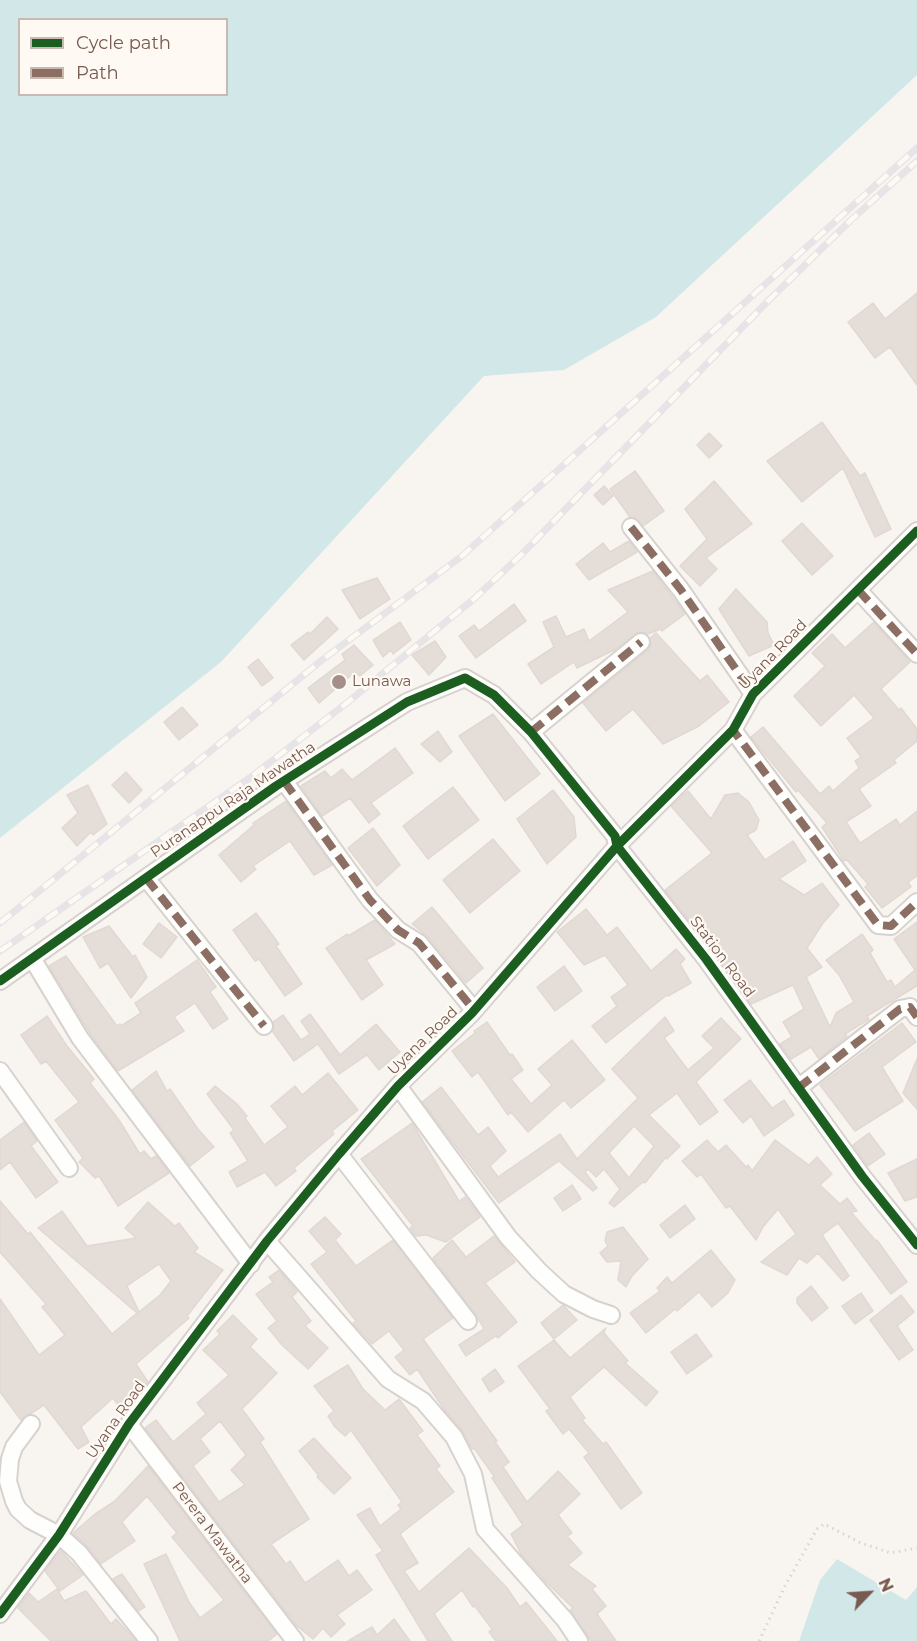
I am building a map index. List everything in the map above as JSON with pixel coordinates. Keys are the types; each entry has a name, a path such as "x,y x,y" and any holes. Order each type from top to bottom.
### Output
{"street":[{"path":"631,527 681,590 753,694"},
{"name":"Uyana Road","path":"0,1614 59,1536 129,1424 267,1241 339,1154 398,1086 472,1013 617,846 733,730 753,694 917,531"},
{"path":"858,590 917,654"},
{"path":"531,732 641,642"},
{"name":"Puranappu Raja Mawatha","path":"0,981 284,781 407,702 465,678 494,695"},
{"name":"Station Road","path":"494,695 531,732 615,836 617,846 706,959 862,1176 917,1245"},
{"path":"733,730 878,925 891,926 917,903"},
{"path":"284,781 370,900 398,930 419,943 474,1010 472,1013"},
{"path":"146,878 264,1026"},
{"path":"32,958 80,1038 251,1264"},
{"path":"798,1088 900,1009 910,1008 917,1017"},
{"path":"0,1071 69,1168"},
{"path":"398,1086 508,1238 564,1294 611,1315"},
{"path":"339,1154 468,1321"},
{"path":"267,1241 388,1379 423,1401 454,1437 473,1474 485,1529 565,1620 579,1641"},
{"path":"31,1424 20,1437 10,1459 8,1474 10,1492 18,1509 30,1521 59,1536 79,1553 149,1641"},
{"name":"Perera Mawatha","path":"129,1424 295,1641"}],"path":[{"path":"759,1641 785,1586 817,1529 824,1524 861,1543 891,1553 917,1548"}],"shaded area":[{"path":"0,0 917,0 917,75 656,317 564,370 484,376 221,662 0,838"},
{"path":"837,1559 906,1600 917,1587 917,1641 799,1641 820,1580"}],"building":[{"path":"917,293 917,385 890,347 875,358 848,322 873,303 885,319"},
{"path":"822,422 860,476 865,473 891,529 875,537 843,468 802,502 767,461"},
{"path":"709,433 722,446 709,458 697,445"},
{"path":"635,471 664,511 643,526 635,518 630,517 610,489"},
{"path":"714,481 752,524 706,558 717,569 700,586 680,566 707,539 685,509"},
{"path":"604,486 613,496 603,505 594,495"},
{"path":"802,523 833,556 812,575 782,541"},
{"path":"629,541 637,552 589,580 576,564 603,543 610,552"},
{"path":"653,571 685,614 662,631 661,629 648,634 639,632 614,650 577,668 574,662 541,684 528,664 554,647 543,622 556,616 566,637 584,629 589,641 628,612 608,590"},
{"path":"377,578 390,599 360,619 342,590"},
{"path":"736,589 767,622 768,633 774,645 749,656 719,609"},
{"path":"514,604 526,621 476,658 459,636 474,625 479,631"},
{"path":"327,617 338,629 304,660 291,645 308,632 310,634"},
{"path":"400,622 411,640 393,654 391,650 383,657 373,640"},
{"path":"874,622 910,662 881,689 899,710 901,708 917,729 917,741 894,760 896,763 859,789 871,806 846,822 860,843 896,819 900,825 917,811 917,876 908,882 911,887 882,908 865,887 868,884 847,860 844,861 822,827 827,823 798,790 796,792 751,737 763,727 820,794 829,786 833,791 859,768 855,761 861,757 847,738 874,718 854,695 821,726 794,696 825,666 812,653 832,634 845,648"},
{"path":"656,633 700,681 707,675 729,702 699,726 663,744 633,709 606,731 583,703 648,650 651,645 650,638"},
{"path":"435,641 446,657 429,675 412,655"},
{"path":"354,645 373,665 360,676 355,672 319,703 308,688 345,660 342,654"},
{"path":"258,659 273,678 262,686 248,667"},
{"path":"182,707 198,725 179,740 164,722"},
{"path":"493,714 540,774 505,801 459,736"},
{"path":"438,731 452,752 440,762 421,744"},
{"path":"395,748 413,773 371,803 380,814 369,823 350,798 322,816 301,786 325,771 331,778 342,769 352,780"},
{"path":"126,772 142,790 129,803 112,785"},
{"path":"88,785 107,824 93,835 91,832 77,846 62,828 78,813 67,795"},
{"path":"453,787 479,820 428,859 403,826"},
{"path":"553,790 574,817 576,837 547,864 517,819"},
{"path":"688,791 711,819 725,795 738,793 749,802 759,820 756,830 747,835 765,860 793,841 806,861 779,879 804,895 822,883 839,905 823,923 807,948 822,967 806,977 830,1027 836,1013 854,1002 839,975 826,960 862,934 873,950 870,953 887,982 891,980 895,987 915,970 894,939 917,922 917,986 867,1016 869,1019 845,1034 847,1036 819,1059 811,1047 791,1059 780,1044 792,1037 783,1022 804,1009 793,985 751,1004 665,890 712,853 671,806"},
{"path":"286,801 332,865 314,875 290,841 253,866 256,869 241,882 219,855 254,825 253,823"},
{"path":"373,828 400,865 377,886 348,848"},
{"path":"493,839 520,871 470,913 443,880"},
{"path":"432,907 483,968 466,983 427,936 412,924"},
{"path":"586,909 607,935 617,927 651,971 676,949 685,959 680,964 691,983 667,995 606,1043 592,1026 617,1006 611,997 628,985 605,955 584,965 557,932"},
{"path":"256,913 279,944 276,946 302,984 285,996 259,959 255,961 233,930"},
{"path":"375,920 395,944 366,960 383,985 362,1000 326,948"},
{"path":"159,923 177,937 161,958 143,944"},
{"path":"109,926 133,957 135,955 147,977 131,998 108,963 100,968 83,937"},
{"path":"66,956 117,1026 120,1024 121,1026 141,1013 135,1003 197,960 216,987 210,992 228,1019 213,1029 195,1003 174,1017 184,1031 118,1071 91,1035 49,966"},
{"path":"564,966 582,991 555,1011 537,987"},
{"path":"310,1014 340,1055 376,1024 400,1052 379,1070 367,1055 339,1074 318,1044 294,1061 273,1032 273,1022 283,1015 301,1040 310,1034 301,1021"},
{"path":"47,1016 67,1046 94,1079 90,1083 119,1120 140,1154 144,1151 151,1159 156,1156 169,1173 118,1206 99,1176 95,1178 79,1162 83,1158 55,1120 79,1102 46,1061 41,1064 21,1035"},
{"path":"665,1017 674,1031 664,1038 688,1070 714,1048 702,1036 721,1018 741,1039 696,1082 718,1112 700,1125 677,1093 649,1115 680,1146 667,1159 666,1157 645,1183 643,1182 614,1207 609,1203 620,1189 604,1169 596,1177 588,1169 585,1172 597,1188 593,1191 559,1161 499,1203 422,1102 441,1087 478,1135 488,1127 506,1151 490,1166 498,1177 560,1134 577,1159 638,1098 612,1069","holes":["634,1126 654,1146 629,1178 609,1153"]},
{"path":"487,1022 523,1070 511,1079 531,1104 552,1085 538,1069 572,1040 605,1080 571,1108 564,1100 528,1132 511,1112 508,1115 478,1072 472,1077 452,1051"},
{"path":"902,1023 916,1042 882,1067 903,1101 855,1131 820,1085"},
{"path":"917,1059 917,1109 903,1093"},
{"path":"156,1071 167,1091 170,1089 198,1129 214,1147 190,1166 132,1090"},
{"path":"328,1073 358,1110 332,1131 334,1134 294,1168 296,1171 276,1186 265,1172 237,1187 229,1172 248,1161 230,1133 234,1130 207,1094 215,1086 237,1104 264,1145 288,1127 271,1106 295,1086 302,1095"},
{"path":"750,1080 772,1108 784,1100 794,1115 764,1136 751,1116 743,1123 724,1100"},
{"path":"24,1122 37,1141 31,1146 58,1182 36,1198 10,1162 0,1170 0,1140"},
{"path":"412,1123 459,1201 465,1197 480,1217 446,1242 426,1235 416,1236 410,1228 413,1226 361,1159"},
{"path":"869,1133 885,1154 868,1166 853,1145"},
{"path":"707,1140 718,1152 726,1145 752,1171 775,1140 809,1165 817,1157 832,1174 820,1185 840,1204 847,1198 857,1211 851,1212 877,1240 907,1282 891,1294 838,1223 822,1235 849,1276 843,1281 818,1253 807,1263 799,1258 787,1275 761,1262 796,1234 778,1209 763,1227 756,1240 730,1206 726,1208 701,1174 697,1177 682,1161"},
{"path":"917,1159 917,1197 905,1201 888,1173"},
{"path":"572,1185 581,1199 563,1211 554,1198"},
{"path":"0,1201 28,1234 30,1232 112,1334 137,1313 38,1228 62,1211 87,1246 136,1238 125,1228 148,1202 175,1226 179,1223 198,1248 194,1252 223,1270 187,1316 189,1318 136,1364 148,1382 145,1386 118,1405 113,1398 81,1427 89,1442 78,1449 44,1405 21,1420 0,1392 0,1299 39,1355 65,1335 42,1307 46,1304 0,1252","holes":["159,1264 171,1281 160,1295 139,1312 127,1286"]},
{"path":"685,1205 695,1219 670,1238 660,1225"},
{"path":"325,1217 341,1234 335,1240 356,1266 393,1240 453,1318 423,1339 497,1441 495,1442 509,1462 503,1467 527,1502 558,1471 580,1494 558,1515 572,1533 567,1536 582,1553 568,1565 596,1586 592,1589 606,1606 597,1614 616,1641 591,1641 570,1610 573,1608 521,1554 511,1534 523,1525 492,1478 494,1476 474,1448 472,1449 462,1430 446,1412 417,1369 410,1375 395,1357 404,1350 389,1331 372,1344 353,1323 356,1321 311,1264 327,1252 309,1231"},
{"path":"623,1227 648,1259 632,1276 626,1287 618,1280 621,1261 607,1262 600,1253 608,1246 605,1241 607,1232"},
{"path":"494,1236 515,1262 485,1283 517,1322 498,1338 496,1336 466,1356 459,1345 484,1329 433,1258 452,1240 466,1257"},
{"path":"711,1250 735,1280 728,1293 712,1307 699,1292 646,1333 630,1313 660,1291 657,1288 667,1277 672,1283"},
{"path":"279,1270 297,1292 292,1297 311,1321 305,1326 328,1348 308,1369 282,1345 268,1328 277,1321 256,1294 273,1282 269,1277"},
{"path":"811,1286 828,1308 812,1321 797,1303 797,1298"},
{"path":"861,1293 873,1311 855,1324 842,1306"},
{"path":"901,1295 914,1312 897,1326 913,1350 899,1360 870,1320"},
{"path":"563,1305 577,1320 554,1339 541,1323"},
{"path":"233,1315 257,1339 250,1347 277,1373 242,1409 264,1439 260,1442 309,1519 271,1544 286,1564 290,1561 305,1583 338,1560 349,1576 357,1570 372,1590 337,1615 345,1624 331,1637 323,1628 313,1639 297,1626 145,1428 156,1420 173,1442 206,1414 197,1403 229,1375 203,1350 220,1334 217,1331","holes":["220,1421 246,1455 231,1470 245,1485 219,1502 193,1466 210,1452 200,1439"]},
{"path":"606,1328 603,1334 628,1361 625,1363 658,1392 646,1406 604,1367 570,1397 585,1418 582,1420 603,1444 606,1442 642,1493 621,1509 584,1457 589,1453 569,1429 563,1434 546,1411 550,1409 518,1366 554,1340 570,1358"},
{"path":"696,1334 712,1356 687,1374 671,1352"},
{"path":"348,1365 363,1389 385,1410 399,1399 423,1431 417,1435 440,1466 436,1469 454,1492 400,1534 418,1563 404,1571 419,1592 469,1548 507,1588 520,1607 526,1602 557,1641 496,1641 489,1632 492,1629 462,1590 434,1614 452,1641 428,1641 376,1555 383,1551 357,1515 370,1508 380,1526 401,1509 398,1505 402,1502 351,1430 345,1436 335,1427 328,1416 334,1411 314,1386"},
{"path":"495,1369 504,1382 490,1392 482,1379"},
{"path":"314,1438 351,1478 334,1494 317,1477 319,1476 299,1451"},
{"path":"148,1466 277,1634 268,1641 180,1641 144,1564 166,1554 189,1602 200,1618 224,1600 172,1537 177,1533 147,1496 122,1522 135,1541 101,1564 73,1533 115,1501"},
{"path":"61,1551 83,1575 60,1591 45,1571"},
{"path":"122,1574 145,1607 139,1611 113,1579"},
{"path":"57,1589 64,1601 86,1591 111,1624 116,1619 136,1641 51,1641 18,1608 29,1593 38,1602"},
{"path":"394,1619 410,1641 348,1641 372,1627 377,1635"}],"railway":[{"path":"0,923 322,660 462,556 917,148"},
{"path":"0,951 251,777 348,702 475,598 521,555 767,302 851,220 917,161"}],"marked path":[{"path":"631,527 681,590 753,694"},
{"path":"858,590 917,654"},
{"path":"531,732 641,642"},
{"path":"729,733 733,730 878,925 891,926 917,902"},
{"path":"284,781 370,900 398,930 419,943 474,1010 472,1013"},
{"path":"146,878 264,1026"},
{"path":"798,1088 900,1009 910,1007 917,1017"}],"cycle path":[{"path":"0,1614 59,1535 129,1424 267,1241 339,1154 398,1086 472,1013 617,846 733,730 753,694 917,531"},
{"path":"0,981 276,786 407,702 465,678 494,695 531,732 615,836 617,846 706,959 862,1176 917,1245"}],"place":[{"name":"Lunawa","path":"339,682"}]}
